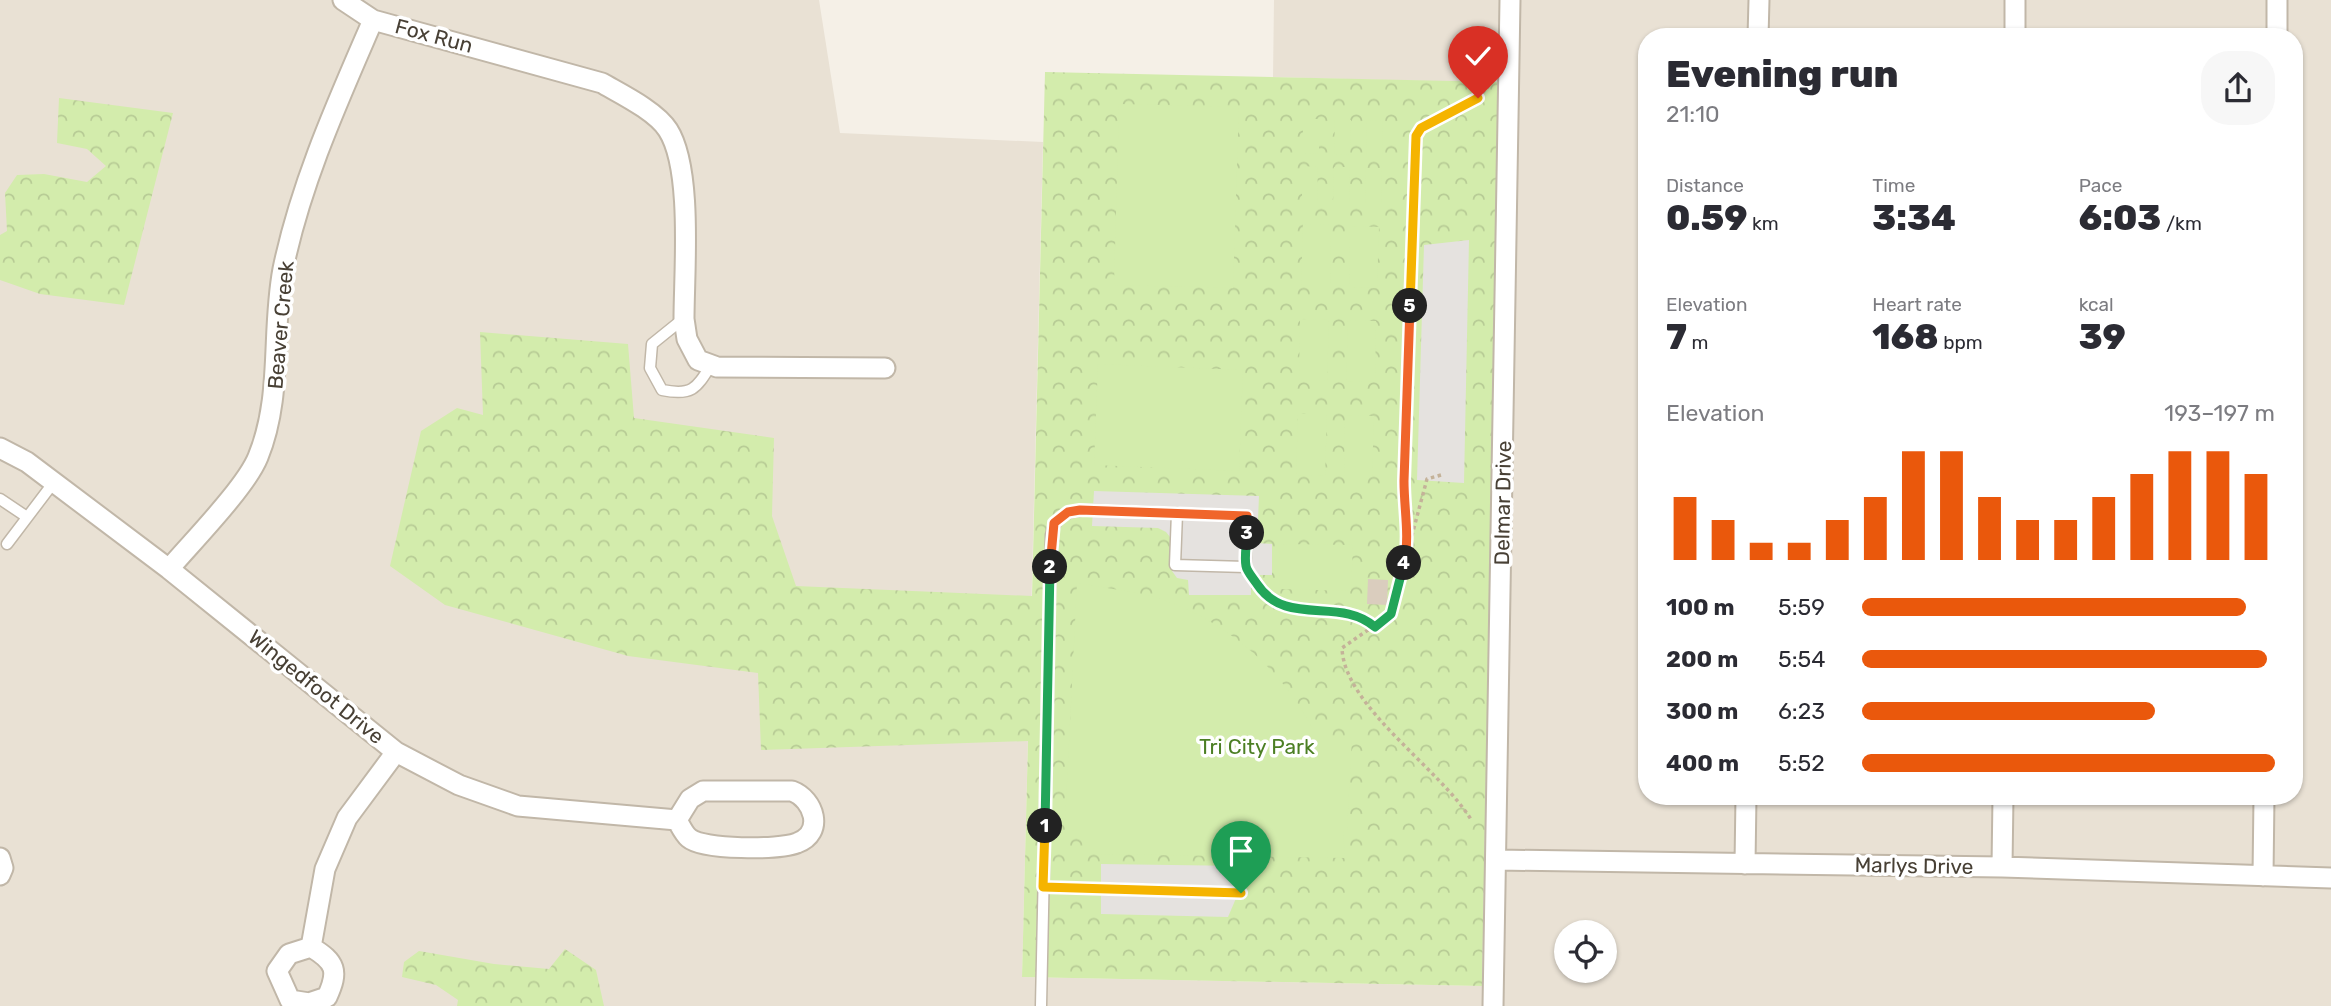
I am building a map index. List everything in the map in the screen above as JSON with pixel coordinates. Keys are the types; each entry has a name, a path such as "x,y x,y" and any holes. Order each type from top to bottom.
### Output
{"street":[{"name":"Fox Run","path":"343,0 373,20 602,83 634,101 668,130 682,169 684,319 687,339 698,360 711,365"},
{"name":"Delmar Drive","path":"1493,1006 1498,860 1510,0"},
{"path":"1758,28 1759,0"},
{"path":"2015,0 2015,28"},
{"path":"2277,0 2277,28"},
{"name":"Beaver Creek","path":"169,569 257,460 274,407 283,272 301,198 335,107 373,20"},
{"path":"711,365 885,368"},
{"name":"Wingedfoot Drive","path":"0,447 27,462 169,569 396,752 458,785 519,806 677,820"},
{"path":"311,947 325,869 330,856 347,818 396,752"},
{"path":"703,791 792,791 804,796 811,805 814,819 810,834 798,843 781,846 709,846 689,838 677,820 690,799 703,791"},
{"path":"1745,864 1746,805"},
{"path":"2002,867 2003,805"},
{"path":"2263,876 2264,805"},
{"path":"0,858 3,868 0,875"},
{"name":"Marlys Drive","path":"1498,860 2002,867 2331,877"}],"lane":[{"path":"684,319 652,344 650,368 662,390 682,394 697,387 711,365"},
{"path":"7,544 54,482"},
{"path":"0,499 27,517"},
{"path":"1041,1006 1051,535 1054,523 1068,512 1080,510 1177,513 1247,516 1246,567 1175,565 1177,513"},
{"path":"1043,887 1241,893"}],"path":[{"path":"1409,538 1404,510 1404,481 1416,136 1421,128 1478,98 1490,84 1490,75"},
{"path":"1441,475 1427,479 1409,538 1391,614 1375,627 1354,637 1342,648 1343,663 1369,709 1447,787 1472,821"},
{"path":"1246,567 1261,590 1286,607 1297,611 1355,614 1375,627"}],"shaded area":[{"path":"0,0 819,0 840,133 1043,142 1022,977 1482,986 1499,83 1273,77 1274,0 2331,0 2331,1006 0,1006"},
{"path":"1469,240 1464,483 1417,480 1424,245"},
{"path":"1094,491 1259,496 1257,543 1272,544 1272,575 1251,575 1251,595 1189,595 1188,580 1177,578 1172,571 1170,537 1166,532 1158,528 1092,526"},
{"path":"1101,864 1243,866 1243,882 1228,917 1101,914"}],"green space":[{"name":"Tri City Park","path":"1045,72 1499,82 1482,986 1022,977 1028,741 761,750 758,673 628,656 445,605 390,566 421,431 457,408 483,415 480,332 628,344 634,418 774,438 772,516 796,586 1032,596"},
{"path":"59,98 173,113 124,305 40,294 0,280 0,235 7,231 5,193 17,175 44,174 87,182 106,166 87,149 57,143"},
{"path":"1119,104 1239,107 1233,288 1114,285"},
{"path":"1303,119 1319,119 1319,154 1303,153"},
{"path":"1335,120 1351,120 1350,155 1334,154"},
{"path":"1367,120 1383,121 1382,155 1366,155"},
{"path":"1302,166 1318,167 1317,201 1302,201"},
{"path":"1334,167 1350,167 1349,202 1333,202"},
{"path":"1366,168 1382,168 1381,203 1365,203"},
{"path":"1303,224 1331,225 1330,286 1301,286"},
{"path":"1350,226 1379,227 1377,288 1349,287"},
{"path":"1300,319 1329,320 1327,381 1299,380"},
{"path":"1348,320 1376,321 1375,382 1346,381"},
{"path":"1098,364 1243,370 1239,471 1094,465"},
{"path":"1298,414 1327,414 1325,476 1296,475"},
{"path":"1345,415 1374,416 1372,477 1344,477"},
{"path":"1280,544 1353,545 1351,591 1279,589"},
{"path":"1077,583 1146,595 1198,615 1246,647 1268,667 1303,712 1316,736 1352,738 1347,831 1343,831 1345,858 1100,854 1065,824"},
{"path":"565,949 596,970 604,1006 457,1006 458,1000 436,985 402,977 404,962 419,951 494,964 549,969"}],"building":[{"path":"1368,579 1388,580 1387,605 1367,604"}],"route":[{"path":"1241,893 1043,887 1051,535 1054,523 1068,512 1080,510 1247,516 1246,567 1261,590 1274,602 1297,611 1342,611 1355,614 1375,627 1391,614 1409,538 1404,510 1404,481 1416,136 1421,128 1478,98"}]}
